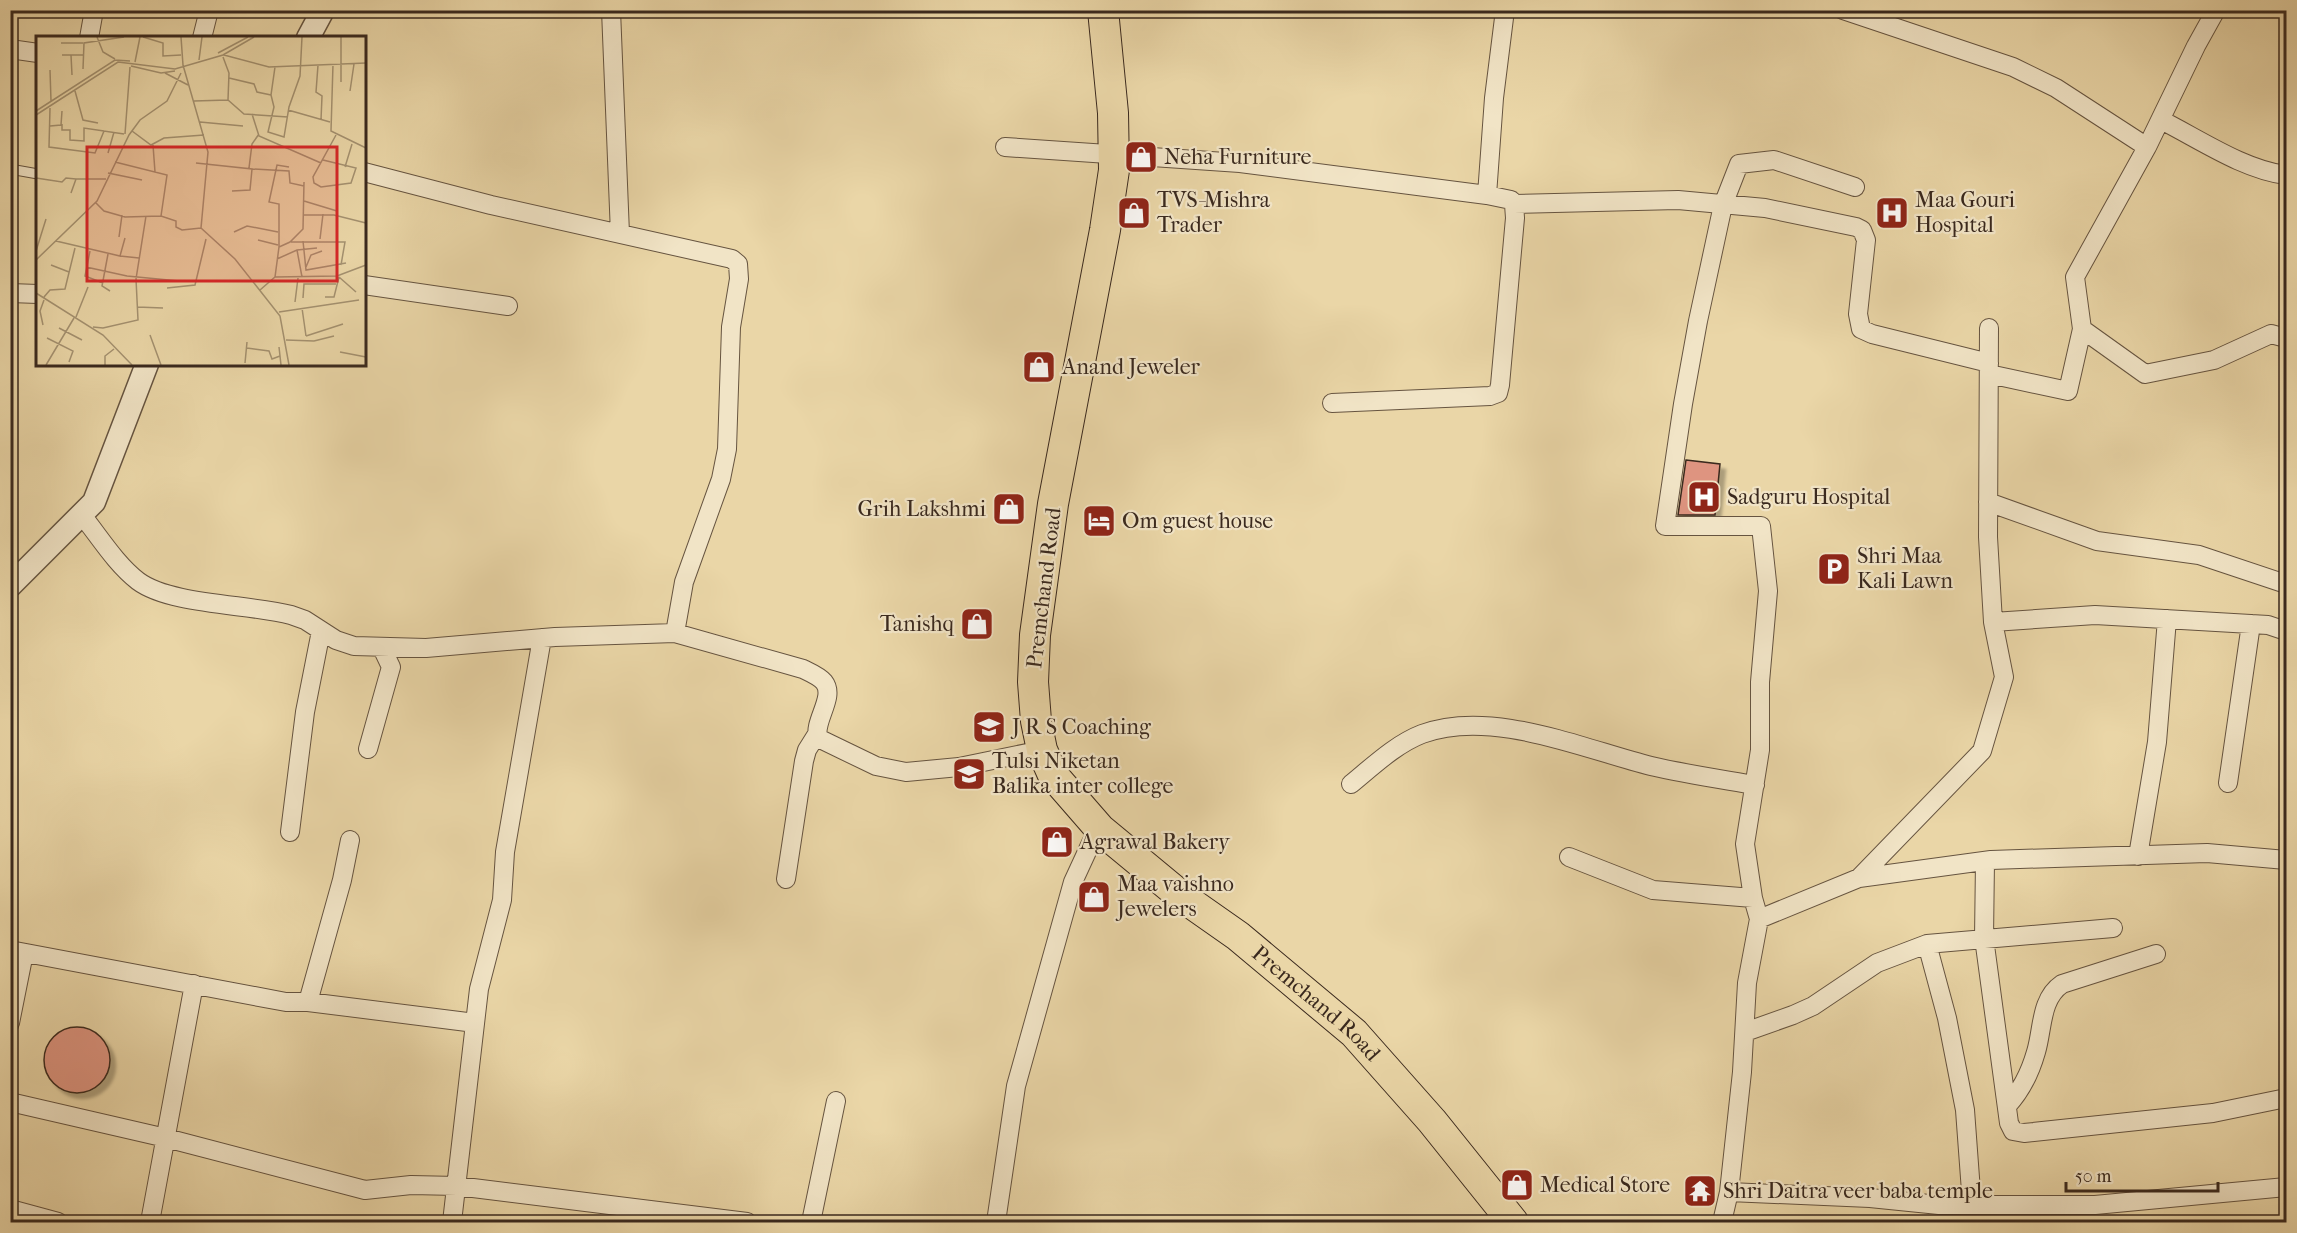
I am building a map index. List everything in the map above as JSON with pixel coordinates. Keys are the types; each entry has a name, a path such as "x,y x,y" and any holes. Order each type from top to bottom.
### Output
{"highway":[{"name":"Premchand Road","path":"1088,10 1094,112 1104,154 1114,170 1106,230 1053,504 1035,635 1033,682 1036,721 1033,752 1038,783 1054,806 1091,843 1266,980 1318,1025 1377,1084 1455,1170 1494,1222"},
{"name":"Premchand Road","path":"1103,10 1110,62 1104,154"},
{"name":"Premchand Road","path":"1033,752 1100,829 1181,896 1238,936 1354,1033 1432,1121 1513,1222"}],"street":[{"path":"89,36 94,10"},
{"path":"202,36 209,10"},
{"path":"309,36 323,10"},
{"path":"611,10 620,234"},
{"path":"1488,195 1494,98 1505,10"},
{"path":"1843,10 2013,68 2056,88 2147,147"},
{"path":"1005,147 1240,163 1488,195 1506,198 1514,204 1678,200 1765,208 1862,230 1866,246 1858,314 1861,329 2068,391 2082,329 2075,277 2147,147 2216,10"},
{"path":"10,49 36,53"},
{"path":"2161,120 2259,169 2286,175"},
{"path":"1722,1222 1729,1192 1745,1032 1747,983 1759,919 1753,898 1745,844 1760,750 1760,682 1768,591 1761,526 1665,526 1692,354 1723,205 1739,164 1774,160 1855,187"},
{"path":"366,173 491,205 732,259 738,264 731,327 727,449 718,488 684,582 675,633"},
{"path":"1332,403 1490,396 1498,393 1513,242 1514,204"},
{"path":"366,285 508,306"},
{"path":"10,293 36,294"},
{"path":"1859,878 1982,751 2004,677 1993,622 1988,502 1989,328"},
{"path":"2082,329 2145,374 2214,360 2271,334 2286,338"},
{"path":"10,586 94,502 146,366"},
{"path":"1988,502 2097,541 2199,555 2286,584"},
{"path":"81,514 123,567 139,582 153,590 173,596 276,611 305,620 344,644 382,648 426,648 542,638 675,633 803,669 823,681 827,691 817,734 807,750 786,879"},
{"path":"1993,622 2095,615 2268,625 2286,631"},
{"path":"2138,856 2157,742 2167,619"},
{"path":"2228,783 2251,624"},
{"path":"290,832 305,712 321,631"},
{"path":"452,1222 458,1186 479,989 502,900 505,852 542,638"},
{"path":"368,749 391,667 382,648"},
{"path":"1351,784 1396,748 1420,734 1442,728 1466,726 1496,727 1541,736 1652,766 1755,785"},
{"path":"817,734 822,741 876,766 906,772 959,767 1033,752"},
{"path":"308,1002 342,880 350,840"},
{"path":"996,1222 1016,1086 1073,882 1091,843"},
{"path":"1759,919 1859,878 1985,861 2207,853 2286,861"},
{"path":"1569,857 1653,890 1753,898"},
{"path":"1985,861 1984,938 2007,1106 2011,1128 2017,1133 2212,1113 2286,1098"},
{"path":"1745,1032 1813,1006 1877,963 1927,944 2113,928"},
{"path":"1927,944 1947,1018 1965,1110 1972,1205"},
{"path":"10,1023 17,951 286,1002 308,1002 475,1023"},
{"path":"2007,1106 2027,1079 2048,1000 2055,989 2062,984 2156,954"},
{"path":"150,1222 194,984"},
{"path":"811,1222 836,1101"},
{"path":"10,1102 166,1138 365,1190 411,1185 458,1186 608,1214 747,1222"},
{"path":"1729,1192 1870,1198 1938,1214 1972,1205 2095,1205 2286,1187"},
{"path":"10,1209 58,1222"}],"lane":[{"path":"10,169 36,174"}],"building":[{"path":"1686,460 1720,464 1715,515 1678,515"},
{"path":"77,1027 90,1030 100,1037 107,1047 110,1060 107,1073 100,1083 90,1090 77,1093 64,1090 54,1083 47,1073 44,1060 47,1047 54,1037 64,1030"}],"place":[{"name":"Neha Furniture","path":"1141,157"},
{"name":"TVS-Mishra Trader","path":"1134,213"},
{"name":"Maa Gouri Hospital","path":"1892,213"},
{"name":"Anand Jeweler","path":"1039,367"},
{"name":"Sadguru Hospital","path":"1704,497"},
{"name":"Grih Lakshmi","path":"1009,509"},
{"name":"Om guest house","path":"1099,521"},
{"name":"Shri Maa Kali Lawn","path":"1834,569"},
{"name":"Tanishq","path":"977,624"},
{"name":"J R S Coaching","path":"989,727"},
{"name":"Tulsi Niketan Balika inter college","path":"969,774"},
{"name":"Agrawal Bakery","path":"1057,842"},
{"name":"Maa vaishno Jewelers","path":"1094,897"},
{"name":"Medical Store","path":"1517,1185"},
{"name":"Shri Daitra veer baba temple","path":"1700,1191"}]}
